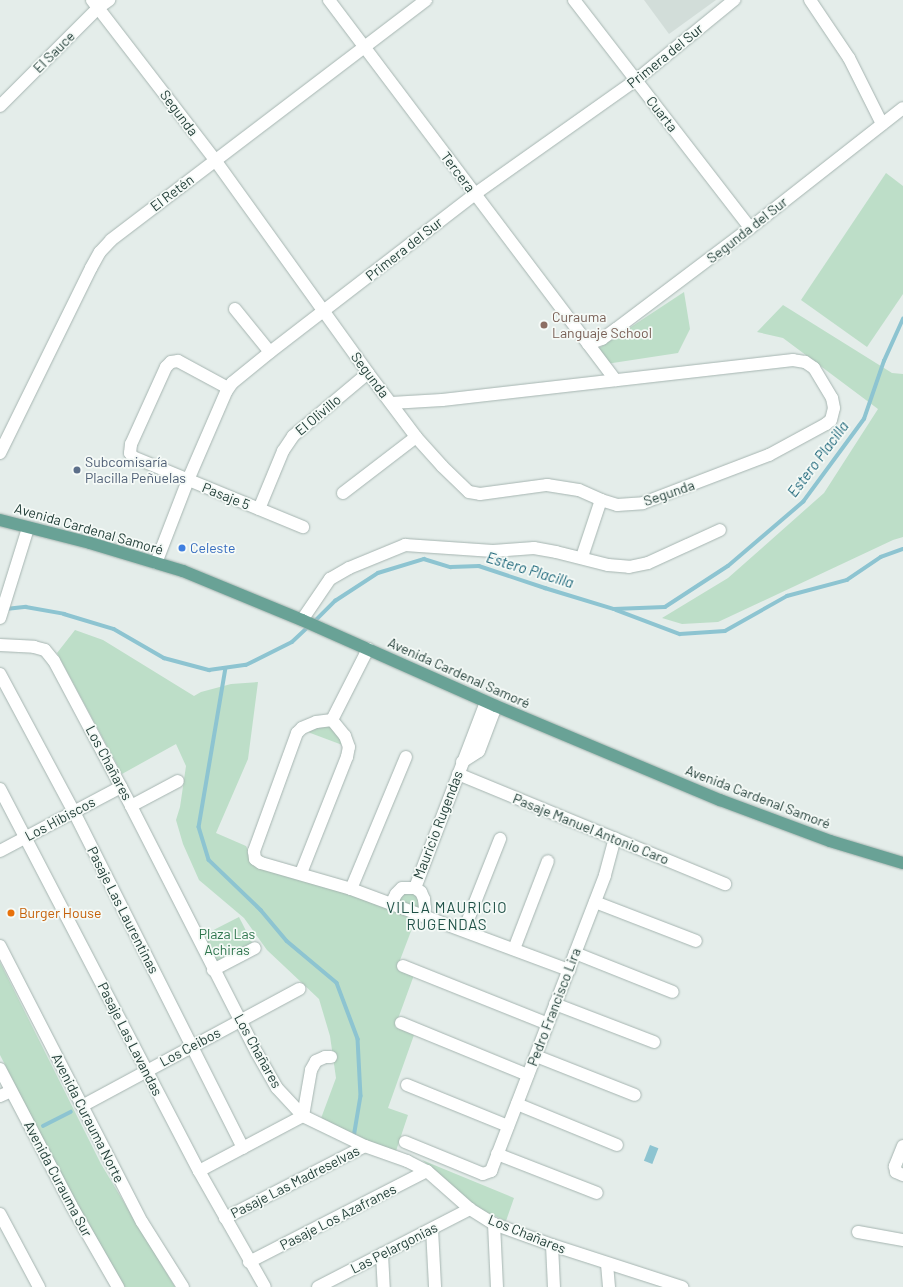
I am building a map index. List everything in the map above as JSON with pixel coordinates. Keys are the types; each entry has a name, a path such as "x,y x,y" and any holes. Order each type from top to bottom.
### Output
{"main road":[{"name":"Avenida Cardenal Samoré","path":"0,520 156,563 302,620 491,704 720,800 830,841 903,863"}],"street":[{"name":"El Sauce","path":"0,106 95,4 109,0"},
{"name":"Tercera","path":"329,0 615,380"},
{"name":"El Retén","path":"0,453 100,252 111,240 426,0"},
{"name":"Cuarta","path":"574,0 750,228"},
{"name":"Primera del Sur","path":"156,563 188,480 228,388 270,352 475,194 636,80 734,0"},
{"path":"810,0 849,58 882,124"},
{"name":"Segunda","path":"95,4 215,160 368,373 416,436 442,466 469,492 480,494 547,485 579,490 601,500 621,505 643,503 769,455 826,424 833,414 834,408 832,398 814,368 805,362 793,360 442,400 391,403"},
{"name":"Segunda del Sur","path":"588,344 602,339 616,329 750,228 903,108"},
{"path":"235,309 270,352"},
{"name":"Pasaje 5","path":"228,388 178,361 171,362 166,366 131,444 130,453 132,457 303,527"},
{"name":"El Olivillo","path":"259,509 283,451 293,436 368,373"},
{"path":"343,493 416,436"},
{"path":"582,557 601,500"},
{"path":"0,618 28,528"},
{"path":"302,620 330,579 349,568 405,545 430,545 457,549 493,551 534,548 582,557 608,565 629,567 648,563 720,530"},
{"name":"Los Chañares","path":"0,645 34,647 45,650 54,660 131,806 240,1020 277,1088 303,1116 365,1146 407,1161 427,1171 470,1209 494,1224 552,1246 682,1287"},
{"path":"332,720 368,649"},
{"name":"Pasaje Las Laurentinas","path":"0,674 74,812 243,1148"},
{"name":"Mauricio Rugendas","path":"415,888 462,762 479,751 491,704"},
{"path":"332,720 316,722 302,728 297,733 254,851 255,859 261,863 301,873 391,904 569,970"},
{"path":"301,873 347,757 349,747 345,736 332,720"},
{"path":"351,890 406,757"},
{"name":"Pasaje Manuel Antonio Caro","path":"458,774 724,884"},
{"path":"131,806 178,781"},
{"name":"Los Hibiscos","path":"0,851 121,787"},
{"name":"Pasaje Las Lavandas","path":"0,789 198,1171 249,1262 265,1287"},
{"name":"Pedro Francisco Lira","path":"405,1142 483,1174 488,1174 491,1171 595,902 605,875 615,838"},
{"path":"464,930 500,839"},
{"path":"514,949 548,861"},
{"name":"Mauricio Rugendas","path":"391,904 396,894 402,888 415,888 421,892 424,900 425,908 423,916"},
{"path":"595,902 696,941"},
{"name":"Avenida Curauma Norte","path":"0,946 142,1222 183,1287"},
{"path":"214,970 255,948"},
{"path":"575,953 673,992"},
{"path":"403,966 548,1024"},
{"name":"Los Ceibos","path":"82,1106 299,989"},
{"path":"555,1004 654,1042"},
{"path":"400,1023 528,1075"},
{"path":"536,1056 635,1095"},
{"path":"198,1171 303,1116 311,1070 316,1061 325,1057 331,1057"},
{"name":"Avenida Curauma Sur","path":"0,1069 71,1206 118,1287"},
{"path":"407,1085 508,1126"},
{"path":"0,1096 11,1091"},
{"path":"517,1104 617,1145"},
{"name":"Pasaje Las Madreselvas","path":"225,1218 365,1146"},
{"path":"903,1146 896,1166 896,1172 903,1175"},
{"path":"498,1154 597,1193"},
{"name":"Pasaje Los Azafranes","path":"249,1262 427,1171"},
{"name":"Las Pelargonias","path":"318,1287 470,1209"},
{"path":"0,1214 39,1287"},
{"path":"494,1224 497,1287"},
{"path":"432,1229 435,1287"},
{"path":"858,1232 903,1240"},
{"path":"552,1246 554,1287"},
{"path":"382,1254 384,1287"},
{"path":"607,1264 609,1287"}],"shaded area":[{"path":"644,0 716,0 669,34"}],"green space":[{"path":"886,173 903,186 903,294 867,347 801,300"},
{"path":"684,292 690,329 678,353 606,364 599,348"},
{"path":"783,305 892,373 903,374 903,537 893,540 718,622 682,624 662,618 728,578 824,493 878,409 783,338 757,332"},
{"path":"75,630 103,640 194,696 201,692 231,684 258,682 248,759 216,833 246,846 253,860 416,918 397,968 414,975 395,1027 414,1035 388,1108 408,1115 395,1154 320,1121 336,1078 330,1036 319,999 267,950 244,918 199,880 183,844 176,820 180,807 186,766 176,744 122,774 57,653"},
{"path":"331,724 345,746 305,731"},
{"path":"415,888 423,916 391,904 396,894"},
{"name":"Plaza Las Achiras","path":"239,917 254,946 215,966 200,937"},
{"path":"0,962 101,1164 175,1287 125,1287 70,1192 0,1055"},
{"path":"422,1160 514,1198 506,1221 468,1204 447,1181"}],"water":[{"path":"650,1145 658,1148 652,1164 644,1161"}],"waterway":[{"name":"Estero Placilla","path":"314,622 335,601 378,573 424,559 451,567 479,566 614,609 665,607 728,566 803,502 864,419 884,361 903,319"},
{"path":"616,610 680,634 725,631 787,596 847,580 881,557 903,549"},
{"name":"Estero Placilla","path":"6,609 26,607 64,614 114,629 164,658 209,670 246,665 292,642 309,626"},
{"path":"226,668 199,827 209,860 261,910 287,941 337,983 358,1039 361,1096 354,1138"},
{"path":"43,1126 71,1112"}],"place":[{"name":"Curauma Languaje School","path":"544,325"},
{"name":"Subcomisaría Placilla Peñuelas","path":"77,470"},
{"name":"Celeste","path":"182,548"},
{"name":"Burger House","path":"11,913"}],"district":[{"name":"VILLA MAURICIO RUGENDAS","path":"447,916"}]}
